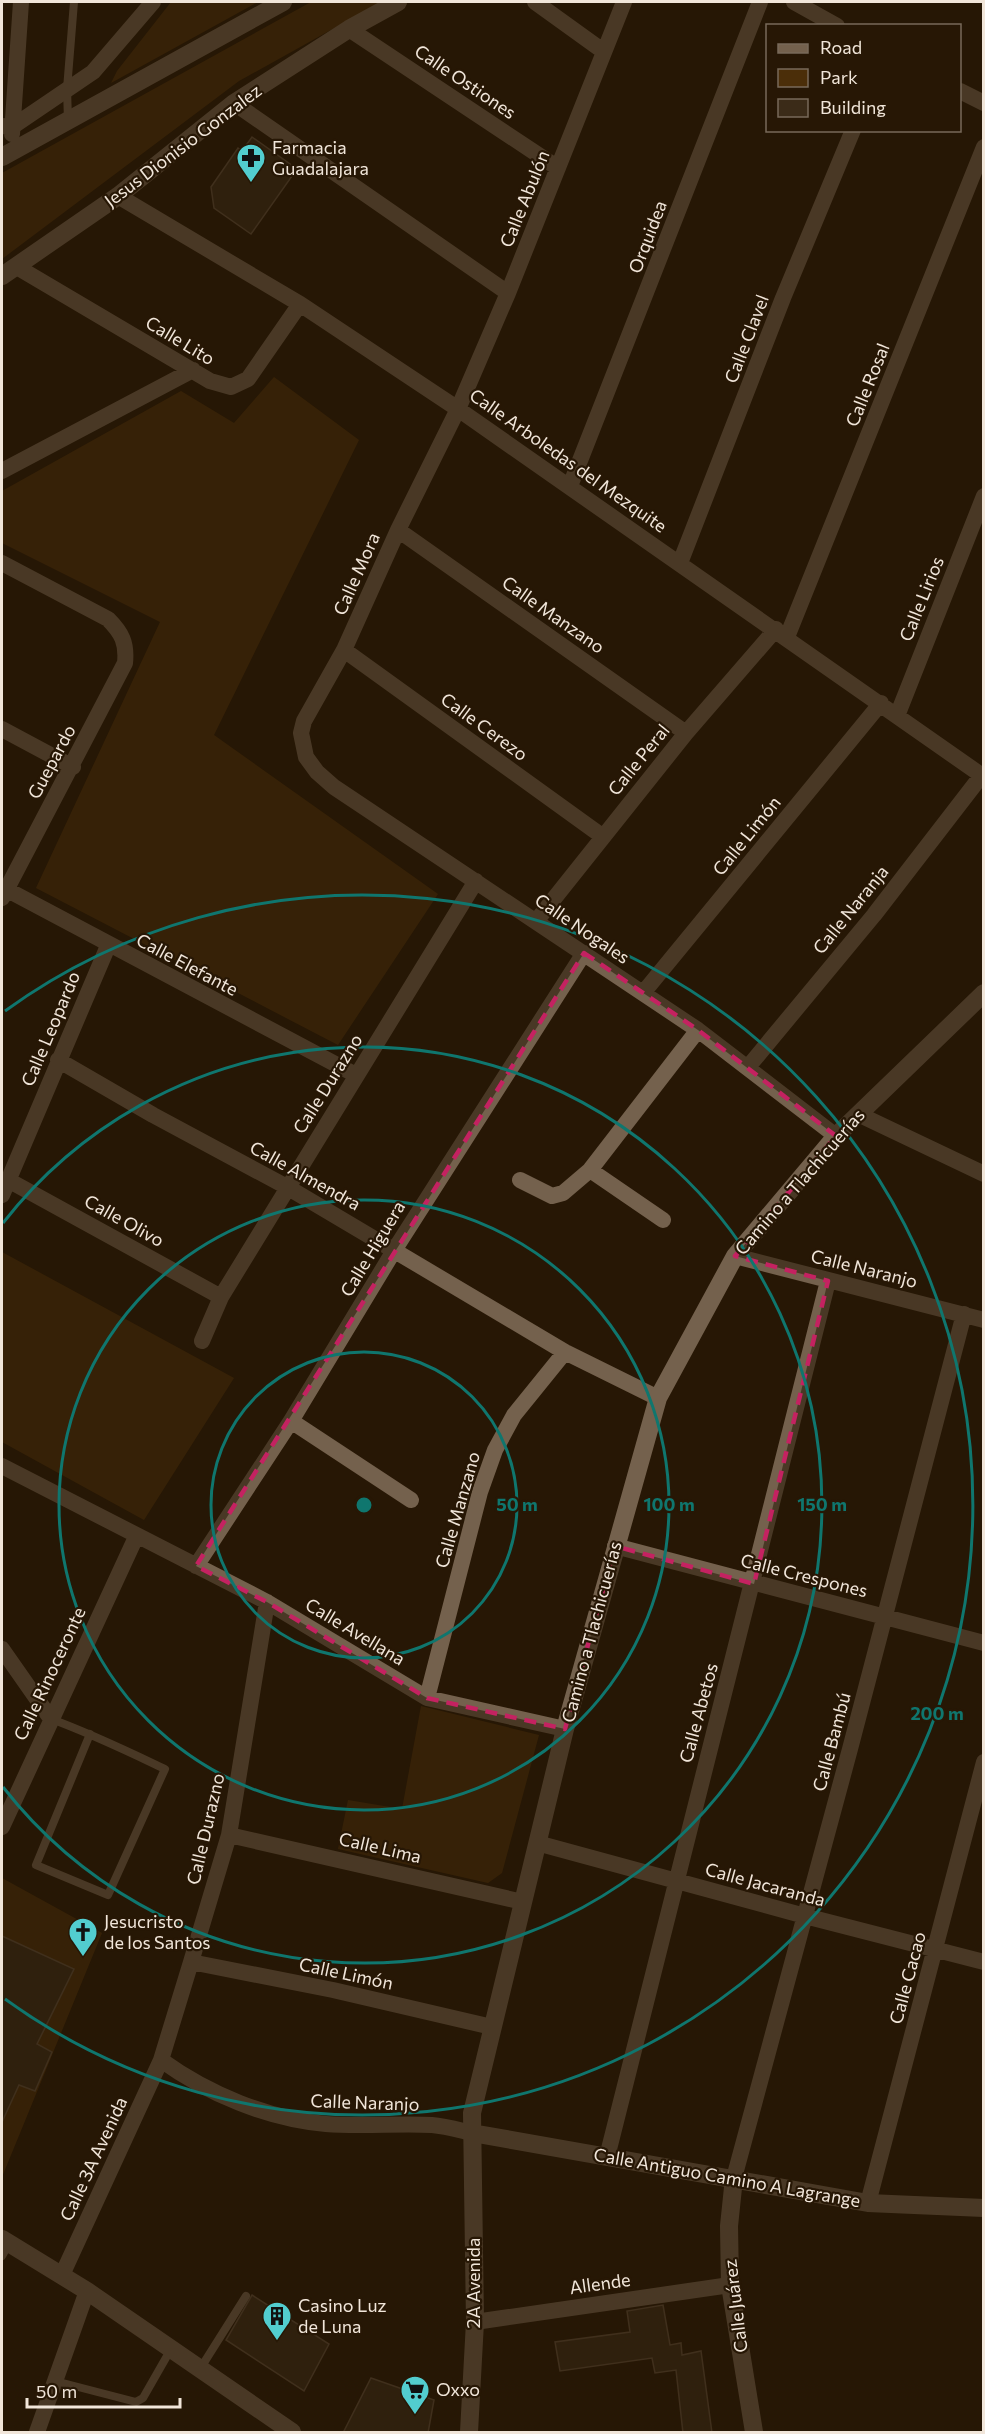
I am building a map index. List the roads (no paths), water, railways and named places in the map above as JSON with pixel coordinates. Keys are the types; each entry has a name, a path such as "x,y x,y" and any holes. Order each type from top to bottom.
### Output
{"street":[{"path":"21,2 7,127 8,154 284,2"},
{"path":"7,127 93,72 153,2"},
{"name":"Jesus Dionisio Gonzalez","path":"9,271 118,196 234,103 349,29 398,2"},
{"path":"535,2 603,51"},
{"name":"Calle Abulón","path":"458,409 508,293 624,2"},
{"name":"Orquidea","path":"570,486 760,2"},
{"path":"794,2 833,24"},
{"name":"Calle Ostiones","path":"349,29 558,168"},
{"path":"961,92 984,104"},
{"path":"234,103 508,293"},
{"name":"Calle Clavel","path":"680,563 783,298 852,132"},
{"name":"Calle Rosal","path":"782,633 984,147"},
{"name":"Calle Arboledas del Mezquite","path":"118,196 300,304 458,409 782,633 983,776"},
{"name":"Calle Lito","path":"9,271 210,381 231,387 248,379 300,304"},
{"path":"2,471 193,370"},
{"name":"Calle Mora","path":"306,757 301,733 304,721 344,650 398,530 458,409"},
{"name":"Calle Lirios","path":"897,716 984,496"},
{"name":"Calle Manzano","path":"398,530 686,733"},
{"name":"Guepardo","path":"2,563 108,619 119,630 124,641 125,663 73,767 3,891"},
{"name":"Calle Peral","path":"537,920 686,733 782,633"},
{"name":"Calle Cerezo","path":"344,650 602,836"},
{"name":"Calle Limón","path":"643,993 880,703"},
{"path":"2,729 73,767"},
{"name":"Calle Nogales","path":"306,757 317,772 334,787 537,920 698,1030 836,1136"},
{"name":"Calle Naranja","path":"748,1067 874,915 983,776"},
{"name":"Calle Durazno","path":"202,1341 221,1297 476,881"},
{"name":"Calle Elefante","path":"3,891 356,1075"},
{"name":"Calle Leopardo","path":"5,1188 108,946"},
{"name":"Calle Higuera","path":"196,1566 291,1421 395,1249 584,953"},
{"name":"Camino a Tlachicuerías","path":"472,2133 472,2113 565,1729 658,1398 735,1256 836,1136 984,993"},
{"path":"520,1180 552,1196 563,1193 590,1170 698,1030"},
{"name":"Calle Almendra","path":"58,1060 395,1249 565,1352 658,1398"},
{"path":"858,1114 984,1174"},
{"path":"590,1170 663,1220"},
{"name":"Calle Olivo","path":"5,1188 221,1297"},
{"name":"Calle Naranjo","path":"735,1256 984,1320"},
{"name":"Calle Abetos","path":"608,2157 675,1882 754,1584 828,1281"},
{"name":"Calle Bambú","path":"734,2178 964,1314"},
{"name":"Calle Manzano","path":"427,1698 480,1492 495,1450 514,1414 565,1352"},
{"path":"291,1421 411,1500"},
{"name":"Calle Avellana","path":"2,1466 136,1537 267,1602 427,1698 565,1729"},
{"name":"Calle Rinoceronte","path":"2,1827 136,1537"},
{"name":"Calle Crespones","path":"615,1546 984,1644"},
{"name":"Calle Durazno","path":"161,2060 229,1835 267,1602"},
{"path":"2,1649 51,1719"},
{"name":"Calle Cacao","path":"868,2203 984,1762"},
{"name":"Calle Lima","path":"229,1835 523,1902"},
{"name":"Calle Jacaranda","path":"537,1843 805,1917 984,1962"},
{"name":"Calle Limón","path":"191,1962 333,1990 492,2027"},
{"name":"Calle Naranjo","path":"161,2060 192,2082 235,2101 279,2115 324,2124 435,2125 472,2133"},
{"name":"Calle 3A Avenida","path":"62,2275 161,2060"},
{"name":"Calle Antiguo Camino A Lagrange","path":"472,2133 868,2203 984,2208"},
{"name":"2A Avenida","path":"469,2433 475,2322 472,2133"},
{"name":"Calle Juárez","path":"734,2178 729,2226 730,2285 754,2433"},
{"path":"4,2246 62,2275 87,2291 292,2433"},
{"name":"Allende","path":"475,2322 730,2285"},
{"path":"37,2433 87,2291"}],"lane":[{"path":"68,121 67,89 74,2"},
{"path":"51,1719 90,1734 165,1769 108,1895 36,1865 90,1734"},
{"path":"200,2369 246,2296"},
{"path":"55,2381 136,2402 143,2398 171,2349"}],"place":[{"name":"Farmacia Guadalajara","path":"251,184"},
{"name":"Jesucristo de los Santos","path":"83,1958"},
{"name":"Casino Luz de Luna","path":"277,2342"},
{"name":"Oxxo","path":"415,2416"}]}
